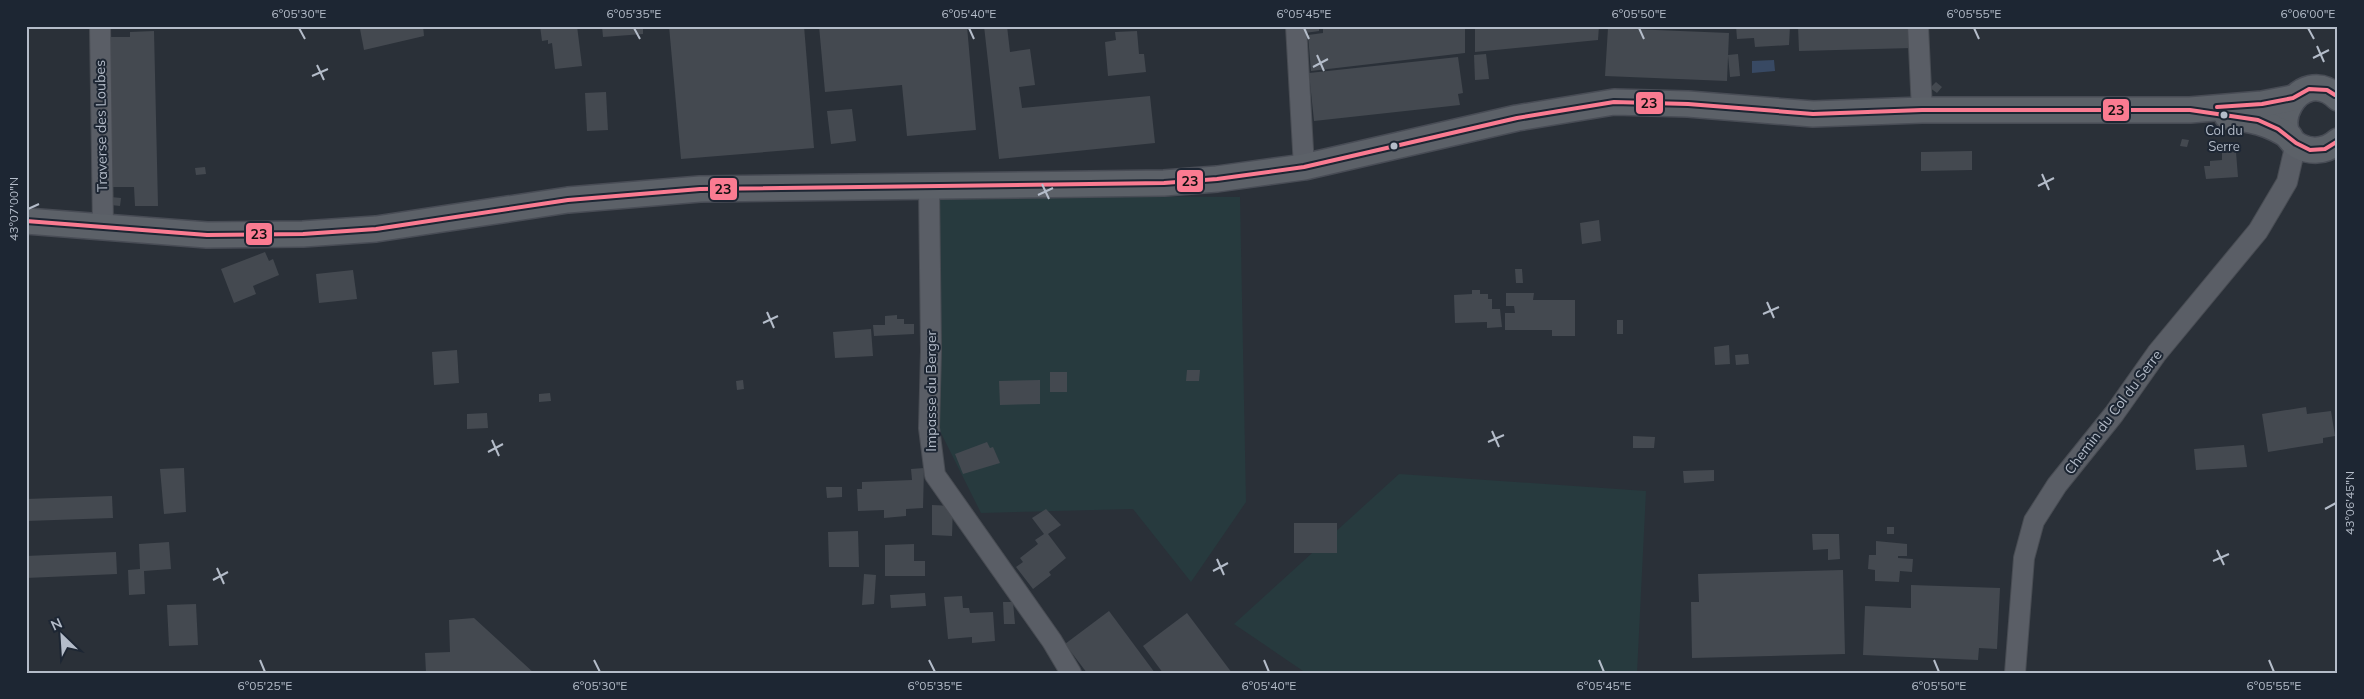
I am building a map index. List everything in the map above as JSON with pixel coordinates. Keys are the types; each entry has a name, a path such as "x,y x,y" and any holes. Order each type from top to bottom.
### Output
{"main road":[{"path":"26,221 207,235 303,234 376,228 568,200 700,189 1164,183 1217,179 1304,167 1517,118 1614,102 1688,104 1813,114 1922,110 2190,110 2262,104 2293,98 2309,89 2327,90 2337,96"},
{"path":"2293,98 2287,107 2284,117 2285,127 2310,143"},
{"path":"2190,110 2258,120 2310,143"}],"street":[{"name":"Traverse des Loubes","path":"100,26 103,226"},
{"path":"1296,26 1304,167"},
{"path":"1918,26 1922,110"},
{"name":"Chemin du Col du Serre","path":"2015,673 2024,558 2034,521 2057,485 2114,414 2157,353 2258,231 2310,143"},
{"name":"Impasse du Berger","path":"930,185 931,350 929,428 931,461 935,475 1052,641 1071,673"}],"green space":[{"path":"936,195 1240,197 1246,502 1191,582 1133,509 981,513 939,429"},
{"path":"1399,474 1646,491 1637,673 1306,673 1234,624"}],"water":[{"path":"1774,60 1775,71 1752,73 1752,61"}],"building":[{"path":"373,26 423,26 424,36 364,50 360,29"},
{"path":"540,26 577,26 582,66 555,69 552,43 548,44 548,40 542,41"},
{"path":"602,26 643,26 643,34 603,37"},
{"path":"669,26 804,26 814,148 681,159"},
{"path":"819,26 967,26 976,130 907,136 902,85 825,92"},
{"path":"984,26 1007,26 1010,52 1030,49 1035,85 1019,87 1022,108 1150,96 1155,143 999,159"},
{"path":"1304,26 1319,26 1319,31 1305,33"},
{"path":"1323,26 1465,26 1465,53 1311,71 1308,35 1323,33"},
{"path":"1475,26 1599,26 1598,40 1475,52"},
{"path":"1736,26 1790,26 1789,45 1755,47 1754,38 1737,39"},
{"path":"1798,26 1911,26 1912,48 1799,51"},
{"path":"1608,28 1729,33 1727,81 1605,76"},
{"path":"154,31 158,206 135,206 134,187 111,187 106,37 130,37 130,32"},
{"path":"1137,31 1139,54 1144,54 1146,72 1108,76 1105,42 1116,40 1115,32"},
{"path":"1486,54 1489,79 1475,80 1474,55"},
{"path":"1738,54 1740,76 1730,77 1728,55"},
{"path":"1458,57 1463,93 1458,94 1460,105 1314,121 1309,73"},
{"path":"1936,82 1942,87 1937,93 1930,88"},
{"path":"606,92 608,130 587,131 585,93"},
{"path":"852,109 856,141 831,144 827,111"},
{"path":"2182,139 2189,140 2187,147 2180,146"},
{"path":"1972,151 1972,170 1921,171 1921,152"},
{"path":"2236,152 2238,177 2206,179 2204,166 2210,166 2210,161 2222,160 2222,153"},
{"path":"205,167 206,174 196,175 195,168"},
{"path":"111,197 121,198 120,206 111,205"},
{"path":"1599,220 1601,241 1582,244 1580,223"},
{"path":"265,252 269,261 273,259 279,275 253,286 256,294 234,303 221,269"},
{"path":"1515,269 1522,269 1523,283 1516,283"},
{"path":"353,270 357,299 319,303 316,274"},
{"path":"1472,290 1480,290 1480,294 1488,294 1488,299 1492,299 1492,309 1500,309 1502,327 1487,328 1487,322 1455,323 1454,295 1472,294"},
{"path":"1506,293 1534,293 1533,300 1575,300 1575,336 1552,336 1552,330 1505,330 1505,313 1515,313 1514,306 1506,306"},
{"path":"897,315 897,319 904,319 904,324 914,324 914,334 874,336 873,325 885,325 885,316"},
{"path":"1617,320 1623,320 1623,334 1617,334"},
{"path":"871,329 873,356 835,358 833,332"},
{"path":"1729,345 1730,364 1715,365 1714,347"},
{"path":"457,350 459,383 434,385 432,352"},
{"path":"1748,354 1749,364 1736,365 1735,355"},
{"path":"1187,370 1200,370 1199,381 1186,381"},
{"path":"1050,372 1067,372 1067,392 1050,392"},
{"path":"743,380 744,389 737,390 736,381"},
{"path":"1040,380 1040,404 1000,405 999,381"},
{"path":"550,393 551,401 539,402 539,394"},
{"path":"2306,407 2307,414 2331,411 2335,436 2323,438 2323,443 2268,452 2262,414"},
{"path":"487,413 488,428 467,429 467,414"},
{"path":"1633,436 1655,437 1654,448 1633,448"},
{"path":"987,442 990,448 993,447 1000,463 963,474 955,454"},
{"path":"2244,445 2247,467 2196,470 2194,449"},
{"path":"184,468 186,512 164,514 160,469"},
{"path":"924,468 923,508 906,509 906,516 884,518 884,510 858,511 857,489 862,489 862,482 912,480 911,469"},
{"path":"1714,470 1714,481 1684,483 1683,471"},
{"path":"826,487 842,487 842,497 827,498"},
{"path":"112,496 113,518 26,521 26,499"},
{"path":"932,505 953,506 952,536 932,535"},
{"path":"1046,509 1061,525 1048,534 1066,558 1049,572 1051,575 1033,589 1016,567 1023,562 1020,558 1038,544 1035,540 1044,534 1032,518"},
{"path":"1294,523 1337,523 1337,553 1294,553"},
{"path":"1887,527 1894,527 1894,534 1887,534"},
{"path":"858,531 859,567 829,567 828,532"},
{"path":"1812,534 1839,534 1840,559 1828,560 1828,549 1813,550"},
{"path":"1876,541 1907,544 1907,556 1898,556 1898,558 1913,559 1912,572 1900,571 1899,582 1875,581 1875,570 1868,569 1869,555 1876,555"},
{"path":"169,542 171,569 144,571 145,594 129,595 128,570 140,569 139,544"},
{"path":"914,544 914,561 925,561 925,576 885,576 885,545"},
{"path":"116,552 117,574 26,578 26,556"},
{"path":"1843,570 1845,654 1692,658 1691,602 1699,602 1698,574"},
{"path":"864,574 876,575 874,604 862,605"},
{"path":"1911,585 2000,588 1997,649 1979,648 1978,660 1863,655 1865,606 1911,608"},
{"path":"925,593 926,606 891,608 890,595"},
{"path":"962,596 963,608 969,608 970,613 993,612 995,641 972,643 972,637 948,639 944,597"},
{"path":"1003,602 1013,602 1015,624 1004,624"},
{"path":"196,604 198,645 169,646 167,605"},
{"path":"1109,611 1155,673 1087,673 1065,644"},
{"path":"1187,613 1232,673 1163,673 1143,646"},
{"path":"474,618 534,673 426,673 425,653 450,652 449,620"}],"transit line":[{"name":"23","path":"2217,107 2262,104 2293,98 2309,89 2327,90 2335,95 2338,94"},
{"name":"23","path":"26,221 207,235 303,234 376,229 568,200 700,189 1164,183 1217,179 1304,167 1517,118 1614,102 1688,104 1813,114 1922,110 2190,110 2258,120 2278,129 2296,143 2310,150 2325,149 2338,141"}],"place":[{"name":"Col du Serre","path":"2224,115"}]}
